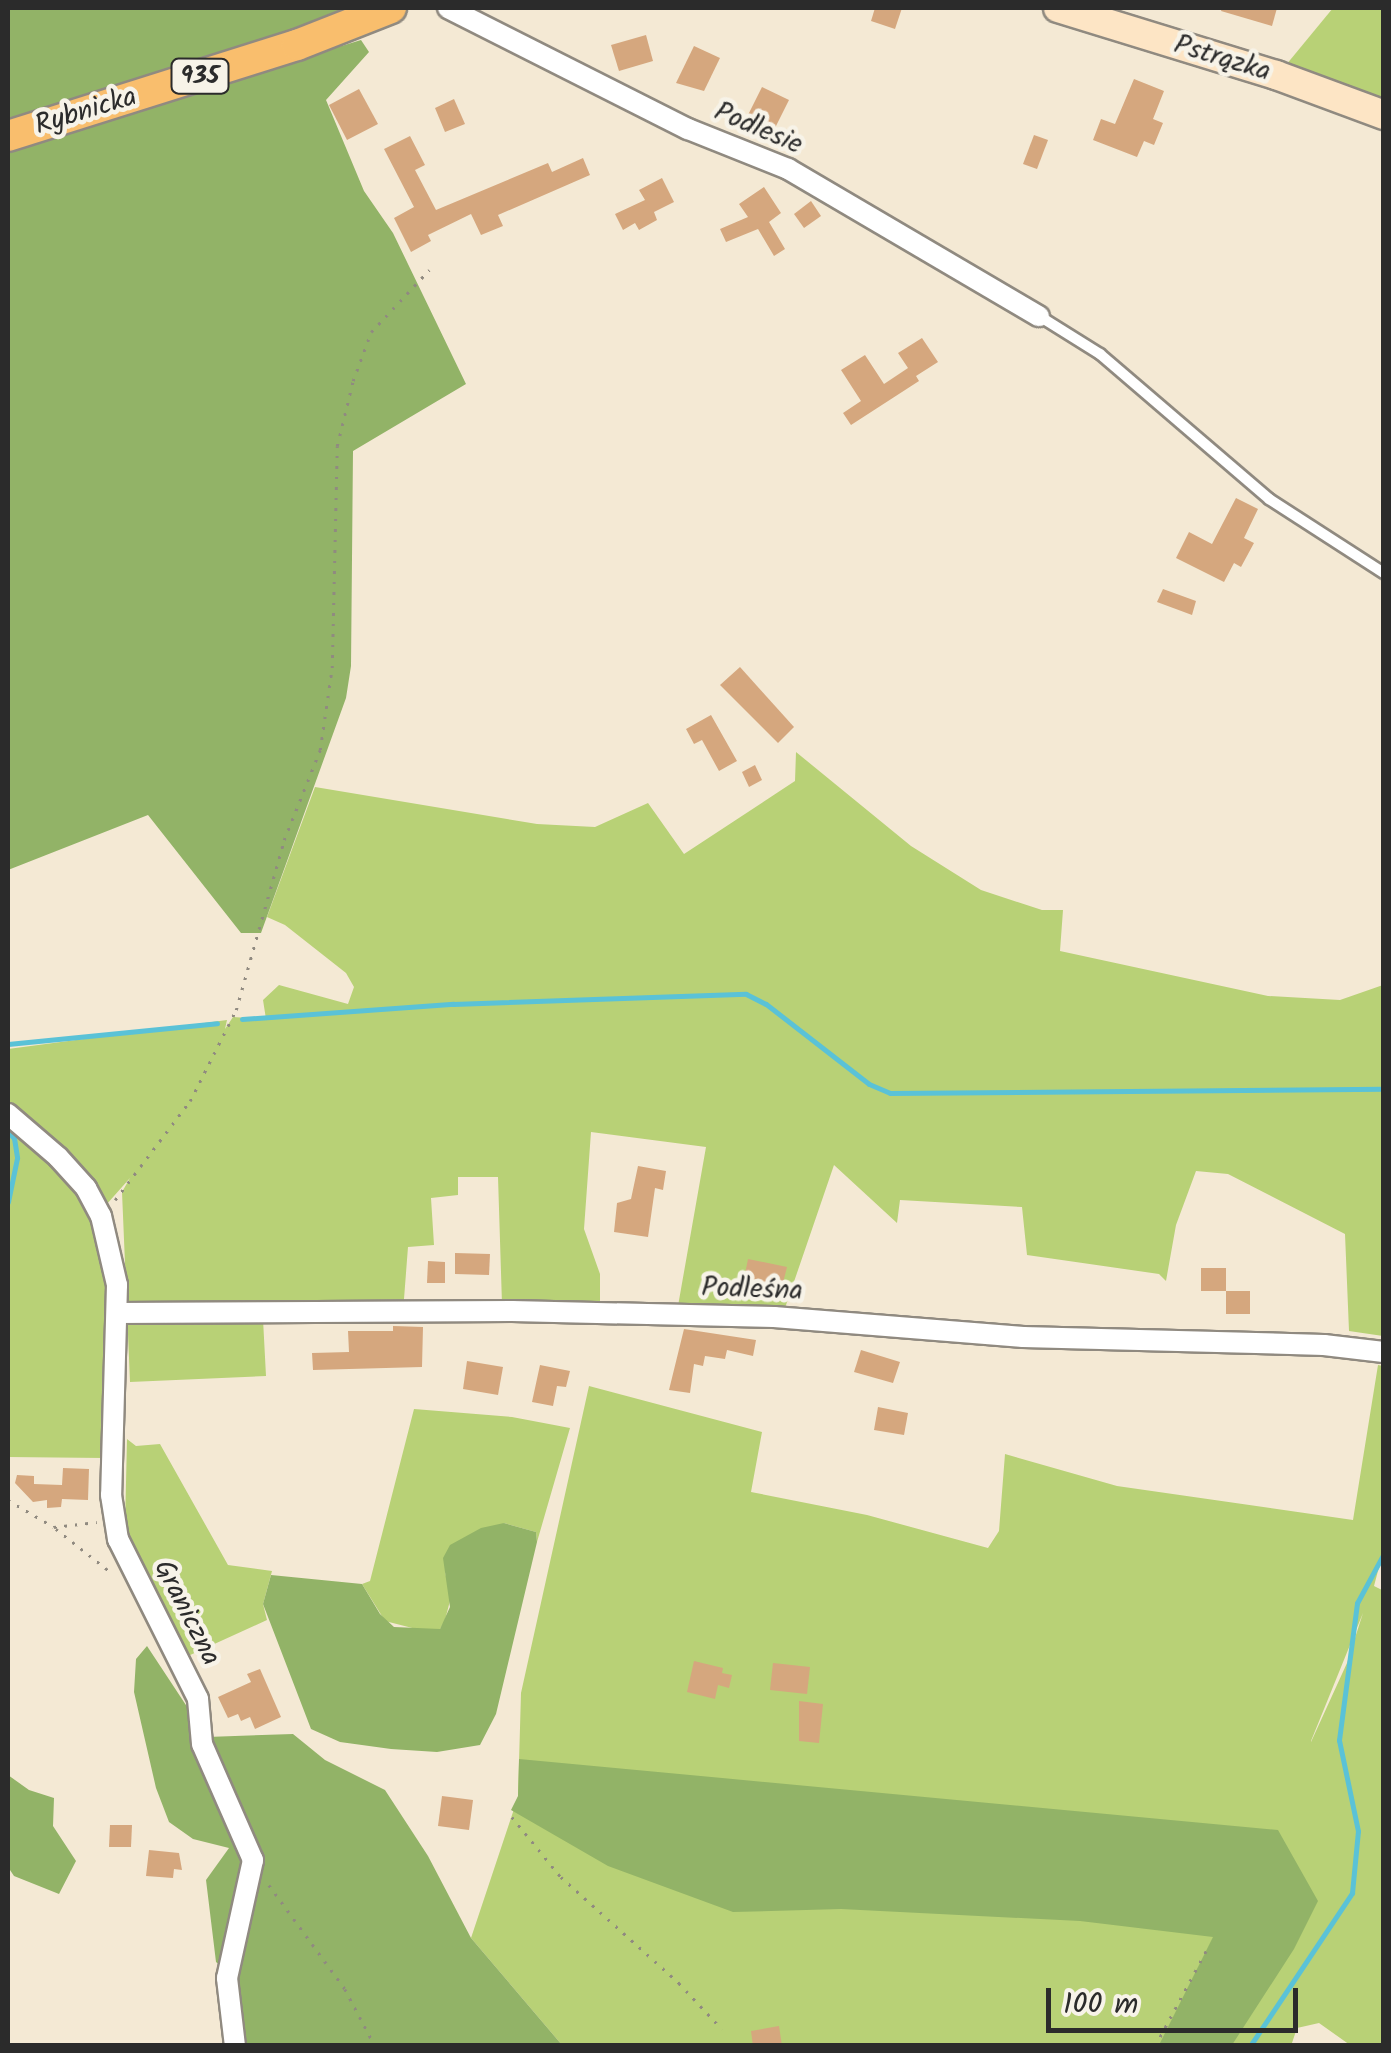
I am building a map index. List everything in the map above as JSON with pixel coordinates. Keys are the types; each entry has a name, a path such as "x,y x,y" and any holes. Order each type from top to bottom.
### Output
{"main road":[{"name":"Rybnicka","path":"8,136 297,44 390,8"},
{"name":"Pstrązka","path":"1058,8 1276,75 1384,115"}],"street":[{"name":"Podlesie","path":"448,8 688,130 788,169 1039,316"},
{"path":"8,1114 58,1157 86,1188 101,1216"},
{"name":"Graniczna","path":"101,1216 117,1286 112,1495 118,1539 198,1699 202,1744 253,1860"},
{"name":"Podleśna","path":"117,1313 512,1311 774,1317 1023,1337 1324,1345 1384,1352"},
{"path":"235,2046 227,1978 253,1860"}],"lane":[{"path":"1039,316 1100,354 1269,499 1384,573"}],"path":[{"path":"101,1216 190,1101 236,1010 284,840 320,750 332,668 337,446 353,381 371,332 429,270"},
{"path":"54,1527 92,1526 104,1516 112,1495"},
{"path":"8,1500 54,1527 149,1602"},
{"path":"512,1817 561,1877 679,1983 722,2029"},
{"path":"253,1860 290,1918 345,1989 376,2046"},
{"path":"1154,2046 1208,1947"}],"green space":[{"path":"8,8 354,8 8,126"},
{"path":"1333,8 1383,8 1383,126 1286,65"},
{"path":"361,40 369,52 326,100 364,191 393,233 466,384 353,451 351,666 346,698 261,933 241,933 148,815 8,870 8,149"},
{"path":"796,752 911,846 981,890 1042,910 1063,910 1060,951 1268,996 1340,1000 1383,985 1383,1336 1349,1331 1345,1234 1228,1174 1196,1171 1176,1225 1166,1281 1159,1274 1027,1255 1022,1207 900,1200 897,1223 834,1165 785,1308 678,1306 706,1147 591,1132 584,1229 600,1274 600,1306 502,1304 498,1177 458,1177 458,1195 431,1198 434,1245 408,1247 403,1312 263,1319 266,1376 130,1382 122,1192 130,1178 106,1205 8,1108 8,1049 227,1020 225,1029 233,1017 266,1019 263,1000 279,985 348,1004 354,987 346,973 285,925 267,917 315,787 537,824 595,827 648,803 684,854 795,781"},
{"path":"8,1114 86,1188 103,1252 112,1320 104,1458 8,1457"},
{"path":"1378,1365 1383,1366 1384,1548 1374,1586 1384,1591 1383,2045 1350,2045 1319,2023 1297,2028 1291,2046 562,2045 471,1938 518,1797 521,1693 589,1386 762,1432 751,1492 867,1515 988,1548 999,1531 1005,1454 1117,1486 1353,1520","holes":["1363,1613 1347,1663 1311,1742"]},
{"path":"414,1409 512,1417 570,1428 537,1542 536,1532 504,1523 445,1572 451,1597 445,1620 440,1629 424,1631 385,1621 362,1584 370,1581"},
{"path":"127,1439 136,1446 160,1444 228,1565 272,1571 263,1604 267,1620 188,1656 125,1526"},
{"path":"504,1523 536,1532 537,1542 496,1714 480,1745 437,1752 391,1749 340,1742 311,1729 263,1604 271,1575 362,1584 380,1614 394,1627 440,1629 450,1607 443,1558 450,1545 481,1528"},
{"path":"147,1646 207,1737 293,1734 325,1760 385,1790 428,1856 471,1938 562,2045 243,2045 237,1980 216,1962 206,1880 229,1848 193,1839 169,1822 156,1788 134,1692 136,1659"},
{"path":"519,1759 1278,1830 1318,1901 1294,1949 1232,2045 1159,2045 1213,1937 1080,1921 841,1909 733,1912 608,1866 511,1810 518,1796"},
{"path":"8,1775 29,1790 54,1798 53,1826 76,1861 59,1894 14,1876 8,1867"}],"building":[{"path":"875,8 902,8 895,29 871,21"},
{"path":"1277,8 1272,26 1221,11"},
{"path":"646,35 653,61 619,71 611,45"},
{"path":"694,46 720,58 704,91 676,83"},
{"path":"1134,79 1164,91 1153,119 1163,123 1154,145 1144,141 1137,157 1093,140 1101,119 1115,124"},
{"path":"762,87 789,100 772,134 745,121"},
{"path":"359,89 378,124 347,140 329,105"},
{"path":"454,99 465,124 445,132 435,108"},
{"path":"1034,135 1048,140 1037,169 1023,164"},
{"path":"410,136 425,165 415,170 436,210 548,163 552,172 583,158 590,175 498,215 503,226 481,235 471,214 428,235 431,241 411,252 394,218 414,207 384,149"},
{"path":"662,178 674,202 654,212 657,220 639,230 635,223 623,230 615,214 645,200 639,190"},
{"path":"764,187 781,213 769,222 785,249 774,256 758,229 726,242 720,229 748,217 739,204"},
{"path":"811,201 821,216 804,228 794,214"},
{"path":"922,338 938,362 916,376 919,381 851,425 843,413 861,401 841,370 865,355 884,384 908,368 898,353"},
{"path":"1236,498 1258,509 1244,538 1254,543 1241,567 1234,563 1224,582 1176,558 1189,532 1212,544"},
{"path":"1163,589 1196,601 1192,615 1157,602"},
{"path":"740,667 794,727 778,743 720,685"},
{"path":"711,715 737,761 719,771 702,740 694,744 686,729"},
{"path":"755,765 762,780 749,787 742,772"},
{"path":"638,1166 666,1171 663,1190 655,1188 648,1237 614,1232 617,1203 631,1199"},
{"path":"455,1253 490,1254 489,1275 455,1274"},
{"path":"748,1259 787,1267 782,1287 744,1279"},
{"path":"428,1261 445,1262 445,1283 427,1283"},
{"path":"1201,1268 1226,1268 1226,1291 1201,1291"},
{"path":"1226,1291 1250,1291 1250,1314 1226,1314"},
{"path":"393,1326 423,1327 422,1367 313,1370 312,1353 349,1352 348,1331 393,1331"},
{"path":"684,1329 756,1340 753,1356 727,1350 725,1359 705,1356 703,1366 694,1364 690,1393 669,1390"},
{"path":"861,1350 900,1362 893,1383 854,1372"},
{"path":"467,1361 503,1367 498,1395 463,1389"},
{"path":"540,1365 570,1371 566,1387 557,1386 553,1406 532,1402"},
{"path":"878,1407 908,1413 904,1435 874,1430"},
{"path":"63,1468 89,1469 88,1500 62,1499 61,1507 47,1508 47,1500 33,1502 15,1483 17,1475 34,1476 34,1484 62,1485"},
{"path":"694,1661 723,1668 722,1673 732,1675 729,1688 718,1685 715,1699 687,1692"},
{"path":"773,1663 810,1667 807,1694 770,1690"},
{"path":"260,1669 281,1717 255,1729 250,1717 241,1721 238,1714 228,1718 218,1697 251,1682 247,1674"},
{"path":"799,1701 823,1704 819,1743 799,1741"},
{"path":"442,1796 473,1800 469,1830 438,1826"},
{"path":"110,1825 132,1825 131,1847 109,1847"},
{"path":"149,1850 179,1853 182,1870 174,1869 173,1878 146,1876"},
{"path":"779,2026 782,2046 753,2046 751,2031"}],"waterway":[{"path":"242,1019 453,1004 746,994 766,1004 869,1084 890,1093 1384,1089"},
{"path":"8,1044 217,1023"},
{"path":"8,1132 14,1138 17,1158 8,1202"},
{"path":"1250,2046 1352,1893 1358,1831 1339,1740 1357,1603 1384,1553"}]}
